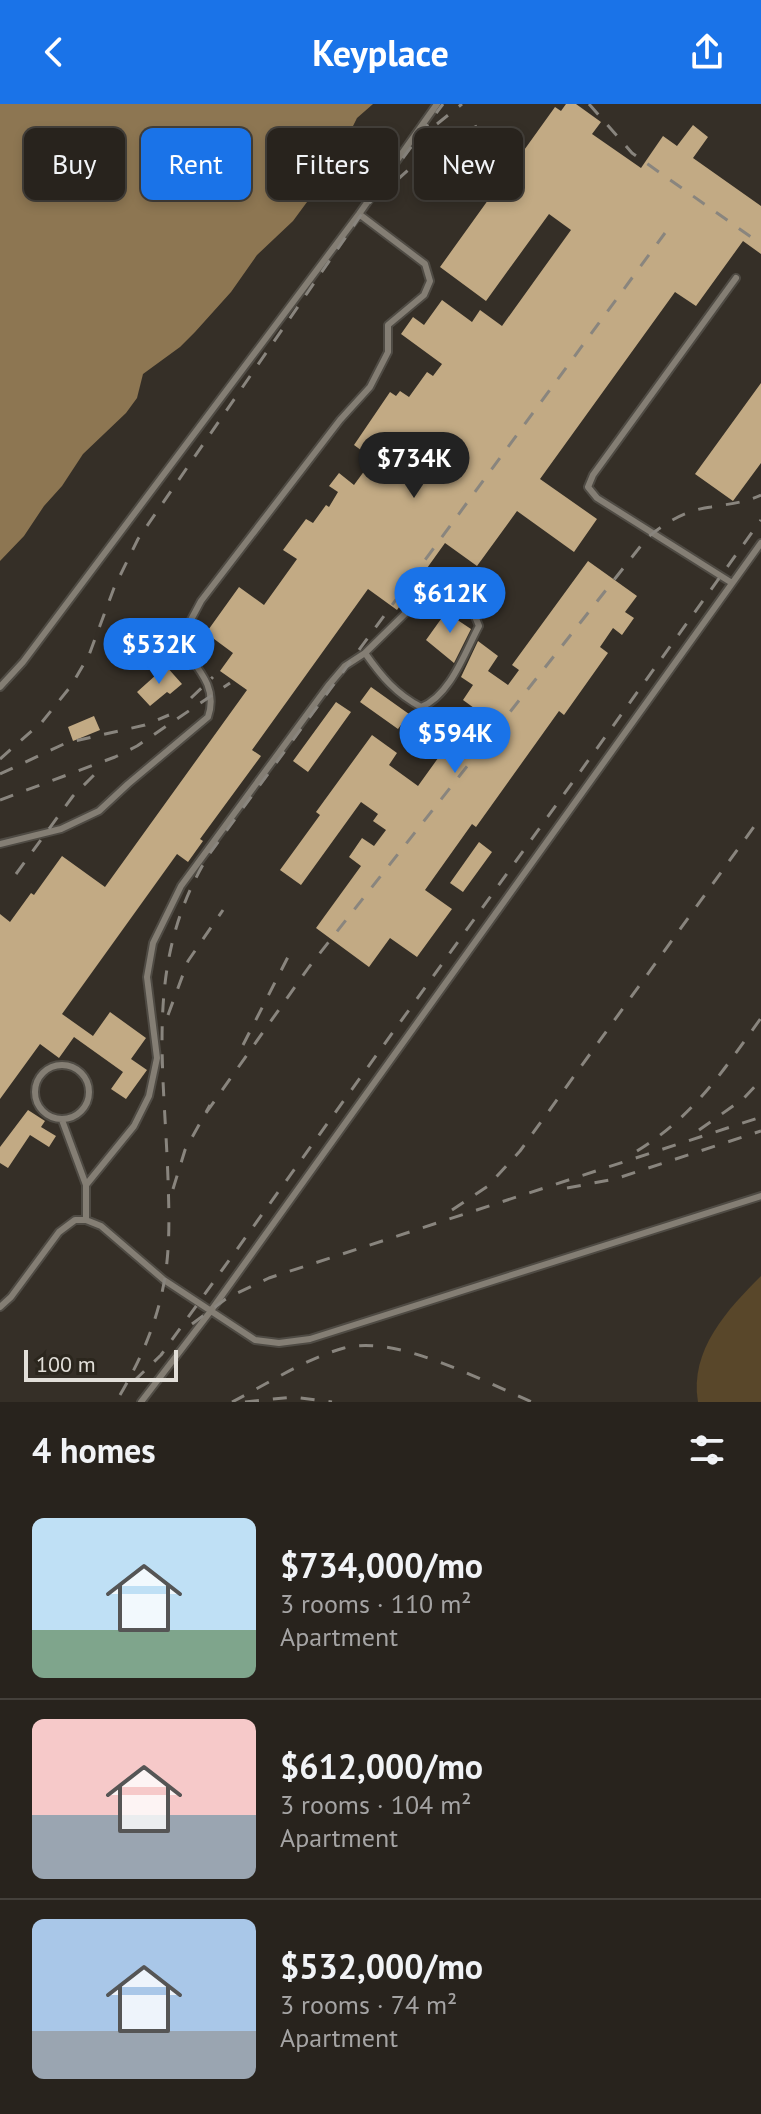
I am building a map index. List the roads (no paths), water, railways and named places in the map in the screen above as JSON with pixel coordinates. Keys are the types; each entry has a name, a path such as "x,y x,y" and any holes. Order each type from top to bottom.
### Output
{"lane":[{"path":"0,687 23,662 359,214 437,104"},
{"path":"0,844 61,829 99,811 208,717 213,702 209,683 183,648 185,631 201,601 340,420 370,387 388,352 388,325 424,295 430,281 425,264 359,214"},
{"path":"732,583 597,498 588,487 593,475 736,278"},
{"path":"141,1402 210,1312 761,543"},
{"path":"86,1185 134,1126 149,1096 157,1058 147,977 153,943 181,886 328,686 345,666 365,653 420,599 437,593 460,600 472,609 479,626 446,687 432,703 421,707 405,699 381,678 365,653"},
{"path":"62,1120 81,1112 89,1094 88,1084 76,1069 56,1066 40,1076 35,1095 44,1113 62,1120 86,1185 86,1220"},
{"path":"0,1307 11,1297 59,1232 75,1220 86,1220 101,1226 164,1280 255,1340 279,1343 300,1341 761,1196"}],"railway":[{"path":"0,759 42,722 71,686 89,655 114,588 138,539 363,212 443,104"},
{"path":"437,124 462,104"},
{"path":"589,104 632,153 761,244"},
{"path":"398,179 439,143 477,126"},
{"path":"120,1395 149,1335 160,1303 166,1270 169,1213 163,1011 175,932 189,892 210,853 665,233"},
{"path":"206,1113 309,967 647,538 685,514 761,495"},
{"path":"134,1381 161,1355 761,520"},
{"path":"191,698 213,677"},
{"path":"0,800 137,746 230,683"},
{"path":"0,774 66,743 145,725 169,715"},
{"path":"16,874 73,796 102,767"},
{"path":"452,1210 488,1186 520,1151 761,817"},
{"path":"168,1015 188,961 223,910"},
{"path":"243,1045 290,953"},
{"path":"637,1151 675,1123 706,1091 761,1018"},
{"path":"699,1130 743,1099 761,1080"},
{"path":"173,1189 185,1150 210,1105"},
{"path":"192,1324 227,1298 269,1278 761,1117"},
{"path":"567,1188 615,1179 761,1131"},
{"path":"232,1402 316,1358 344,1348 365,1345 414,1353 532,1402"},
{"path":"245,1402 293,1397 332,1402"}]}
